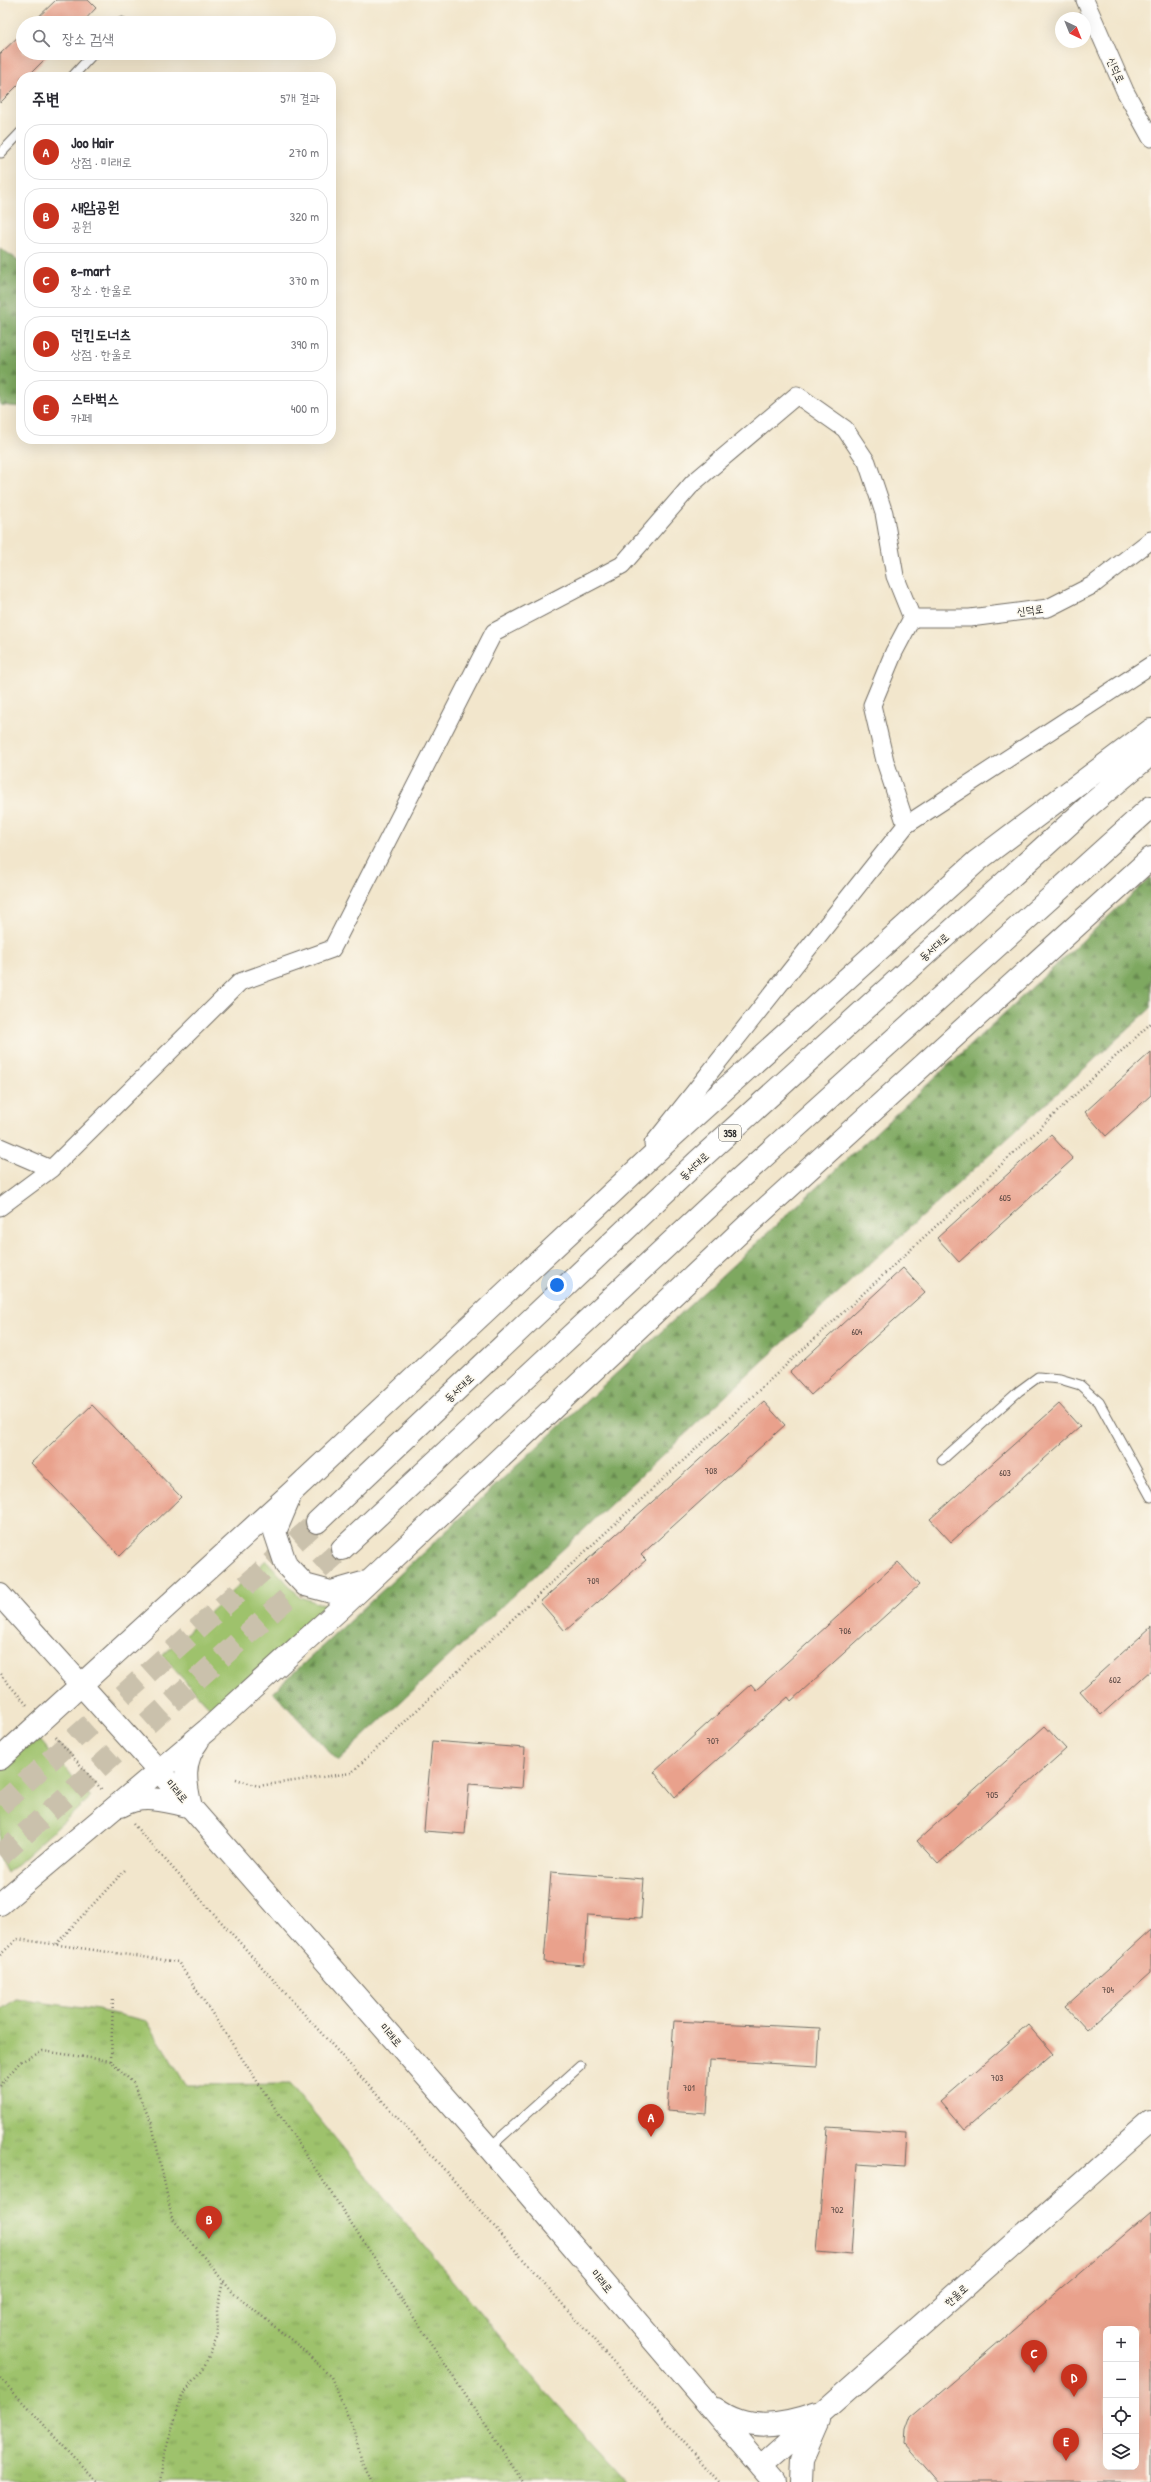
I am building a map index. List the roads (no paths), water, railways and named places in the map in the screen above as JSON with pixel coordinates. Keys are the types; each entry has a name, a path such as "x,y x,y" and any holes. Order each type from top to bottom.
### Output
{"main road":[{"path":"0,1759 82,1686 292,1492 623,1182 977,861 1151,730"},
{"name":"동서대로","path":"317,1522 698,1161 1090,805 1151,754"},
{"path":"342,1550 728,1189 1151,807"},
{"path":"0,1904 207,1730 371,1580 752,1220 1151,858"},
{"path":"292,1492 275,1532 286,1565 305,1585 331,1592 371,1580"},
{"name":"미래로","path":"0,1594 191,1807 489,2148 767,2475"},
{"path":"105,1816 125,1804 145,1799 166,1800 191,1807 186,1784 186,1764 192,1748 207,1730"},
{"name":"한울로","path":"767,2475 823,2412 1151,2122"},
{"path":"702,2399 724,2415 746,2424 773,2426 823,2412"},
{"path":"801,2482 802,2460 810,2438 823,2412"}],"street":[{"name":"신덕로","path":"1085,0 1125,91 1151,138"},
{"path":"0,1207 50,1169 240,982 332,949 494,632 622,565 693,483 797,395 845,429 867,462 884,513 895,576 912,618 894,652 872,705 885,761 906,825"},
{"name":"신덕로","path":"912,618 970,618 1048,608 1093,585 1151,540"},
{"path":"623,1182 906,825 1151,666"},
{"path":"0,1147 50,1169"}],"lane":[{"path":"77,72 88,60"},
{"path":"0,152 1,153 16,137"},
{"path":"942,1460 1019,1391 1038,1377 1060,1379 1080,1385 1099,1402 1151,1497"},
{"path":"489,2148 580,2066"}],"tunnel":[{"path":"0,1805 317,1522"},
{"path":"0,1856 342,1549"}],"place":[{"name":"Joo Hair","path":"651,2137"},
{"name":"새암공원","path":"209,2239"},
{"name":"e-mart","path":"1034,2373"},
{"name":"던킨도너츠","path":"1074,2397"},
{"name":"스타벅스","path":"1066,2461"}]}
